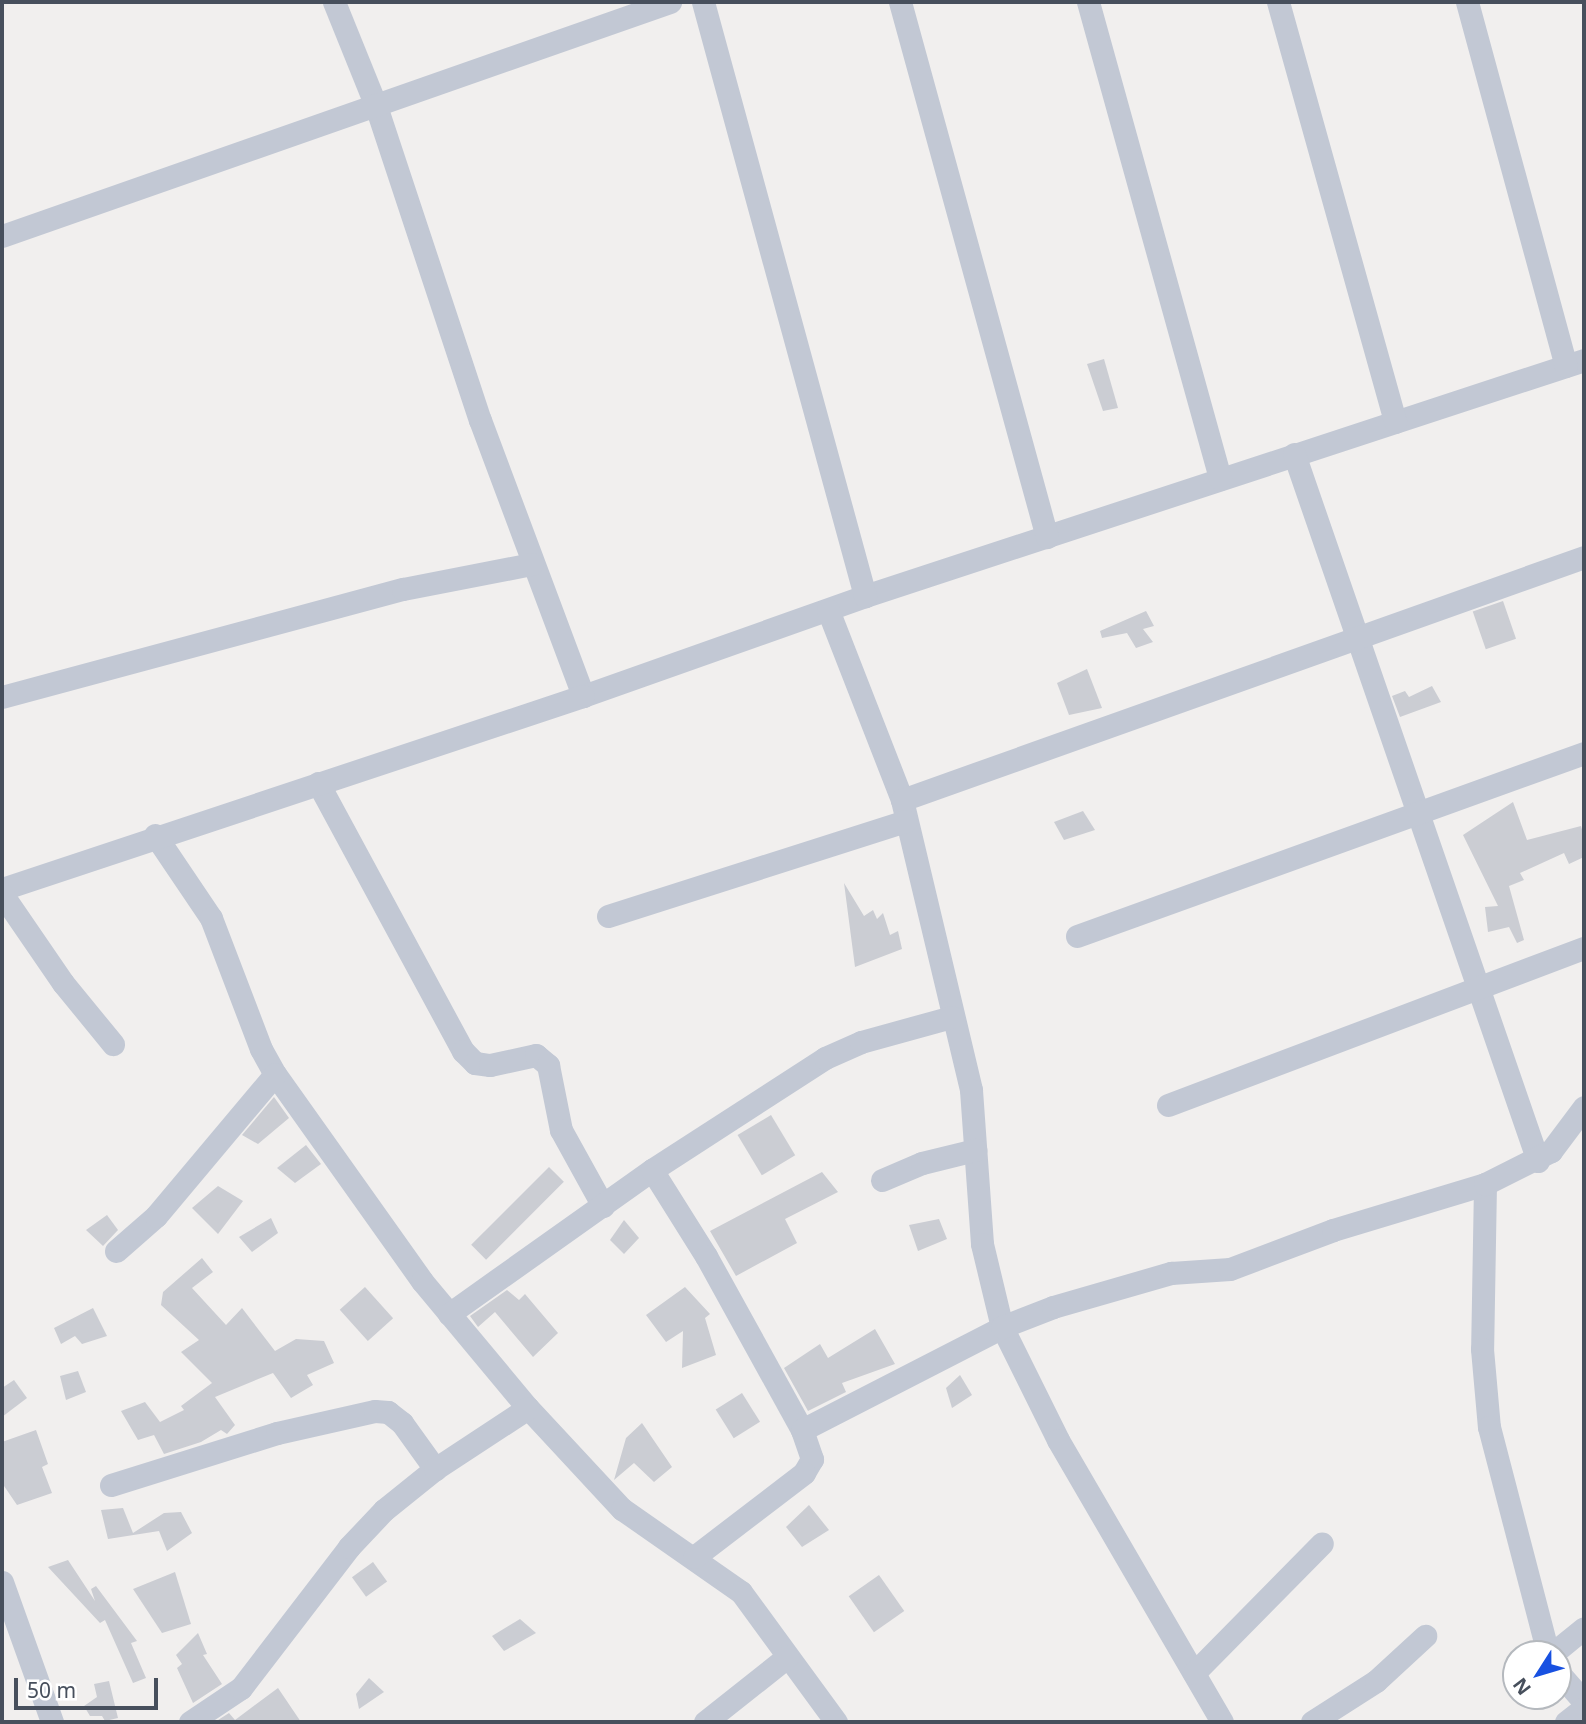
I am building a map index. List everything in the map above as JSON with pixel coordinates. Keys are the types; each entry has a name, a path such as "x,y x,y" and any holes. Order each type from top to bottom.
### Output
{"street":[{"path":"334,2 376,106 425,262 532,564 583,696"},
{"path":"2,236 670,2"},
{"path":"703,2 865,596"},
{"path":"900,2 1047,537"},
{"path":"1088,2 1220,479"},
{"path":"1278,2 1395,422"},
{"path":"113,1044 63,983 2,892 155,835 583,696 865,596 1575,363 1467,2"},
{"path":"1294,454 1355,638 1480,988 1538,1161"},
{"path":"608,916 904,811 1355,638 1584,556"},
{"path":"2,697 403,589 532,564"},
{"path":"828,610 904,811 951,1017 971,1090 982,1244 1002,1327 1058,1440 1223,1722"},
{"path":"1077,936 1419,816 1584,753"},
{"path":"318,783 463,1051 475,1063 490,1065 536,1055 548,1065 561,1130 603,1206"},
{"path":"155,835 211,918 261,1049 275,1074 449,1314 528,1408 622,1509 741,1592 836,1722"},
{"path":"1168,1105 1584,948"},
{"path":"449,1314 652,1170 825,1058 861,1042 951,1017"},
{"path":"116,1251 156,1216 275,1074"},
{"path":"803,1430 1002,1327 1053,1307 1171,1273 1230,1269 1333,1230 1485,1184 1538,1161 1566,1134 1584,1107"},
{"path":"882,1180 922,1163 975,1150"},
{"path":"652,1170 706,1256 803,1430 812,1459 804,1473 694,1557"},
{"path":"1485,1184 1482,1349 1489,1426 1546,1640"},
{"path":"190,1722 241,1688 349,1547 384,1510 435,1469 528,1408"},
{"path":"111,1485 277,1433 375,1411 388,1412 402,1423 435,1469"},
{"path":"1194,1673 1322,1543"},
{"path":"3,1590 52,1722"},
{"path":"1568,1640 1584,1628"},
{"path":"1312,1722 1376,1681 1425,1636"},
{"path":"705,1722 787,1657"},
{"path":"1572,1688 1584,1702"},
{"path":"1566,1722 1584,1708"}],"building":[{"path":"1104,359 1118,408 1103,411 1087,364"},
{"path":"1503,601 1516,639 1486,649 1473,611"},
{"path":"1146,611 1154,626 1143,629 1153,642 1136,648 1127,633 1102,638 1100,631"},
{"path":"1087,669 1102,708 1069,715 1057,683"},
{"path":"1432,686 1441,702 1400,717 1392,696 1405,691 1409,697"},
{"path":"1513,802 1527,840 1581,826 1584,836 1584,857 1569,864 1564,853 1520,873 1524,880 1509,886 1524,940 1517,943 1509,927 1488,932 1485,907 1498,906 1463,835"},
{"path":"1083,811 1095,830 1064,840 1054,822"},
{"path":"844,883 864,916 873,910 877,919 883,913 890,935 898,931 902,949 855,967"},
{"path":"274,1097 289,1118 258,1144 242,1135"},
{"path":"771,1115 795,1155 762,1175 738,1135"},
{"path":"306,1145 321,1164 295,1183 277,1168"},
{"path":"549,1167 564,1182 486,1260 471,1245"},
{"path":"822,1172 838,1192 785,1219 797,1243 736,1276 710,1231"},
{"path":"218,1186 243,1201 218,1234 192,1208"},
{"path":"107,1215 118,1230 103,1246 86,1230"},
{"path":"271,1218 278,1233 252,1252 239,1237"},
{"path":"939,1219 947,1239 918,1251 909,1225"},
{"path":"624,1220 639,1238 624,1254 610,1240"},
{"path":"202,1258 213,1272 192,1288 226,1325 242,1308 275,1351 296,1339 324,1341 334,1363 307,1375 313,1385 291,1398 273,1373 215,1397 235,1425 227,1434 221,1430 201,1442 164,1454 154,1435 138,1440 121,1411 145,1402 160,1422 184,1410 181,1406 212,1383 181,1352 199,1340 161,1305 163,1292"},
{"path":"365,1287 393,1318 368,1341 340,1310"},
{"path":"685,1287 710,1314 705,1318 716,1355 682,1368 683,1331 666,1342 646,1315"},
{"path":"507,1290 519,1300 525,1294 558,1333 533,1357 495,1312 478,1327 470,1316"},
{"path":"93,1308 107,1336 82,1344 75,1336 61,1344 54,1328"},
{"path":"875,1329 895,1364 842,1383 846,1392 808,1411 784,1368 820,1344 828,1358"},
{"path":"78,1371 86,1392 66,1400 60,1376"},
{"path":"960,1375 972,1395 952,1408 946,1388"},
{"path":"14,1380 27,1398 2,1417 2,1388"},
{"path":"742,1393 760,1422 734,1438 716,1409"},
{"path":"642,1423 672,1467 654,1482 634,1463 614,1480 626,1438"},
{"path":"36,1430 48,1464 42,1467 52,1493 17,1505 2,1483 2,1442"},
{"path":"809,1505 829,1530 802,1547 786,1527"},
{"path":"123,1508 133,1533 164,1513 181,1512 192,1533 167,1551 159,1531 108,1539 101,1510"},
{"path":"68,1560 95,1601 91,1589 96,1586 137,1641 131,1643 146,1678 133,1683 105,1620 100,1623 48,1567"},
{"path":"373,1562 387,1581 366,1597 352,1577"},
{"path":"175,1572 191,1624 162,1633 133,1589"},
{"path":"879,1575 904,1611 874,1632 849,1596"},
{"path":"520,1619 536,1633 504,1651 492,1636"},
{"path":"198,1633 207,1654 203,1655 222,1684 193,1703 177,1668 182,1664 176,1655"},
{"path":"369,1678 384,1692 359,1709 356,1694"},
{"path":"109,1681 118,1718 105,1721 102,1716 90,1716 84,1706 97,1697 94,1684"},
{"path":"278,1688 301,1722 215,1722 229,1713 235,1720"}]}
